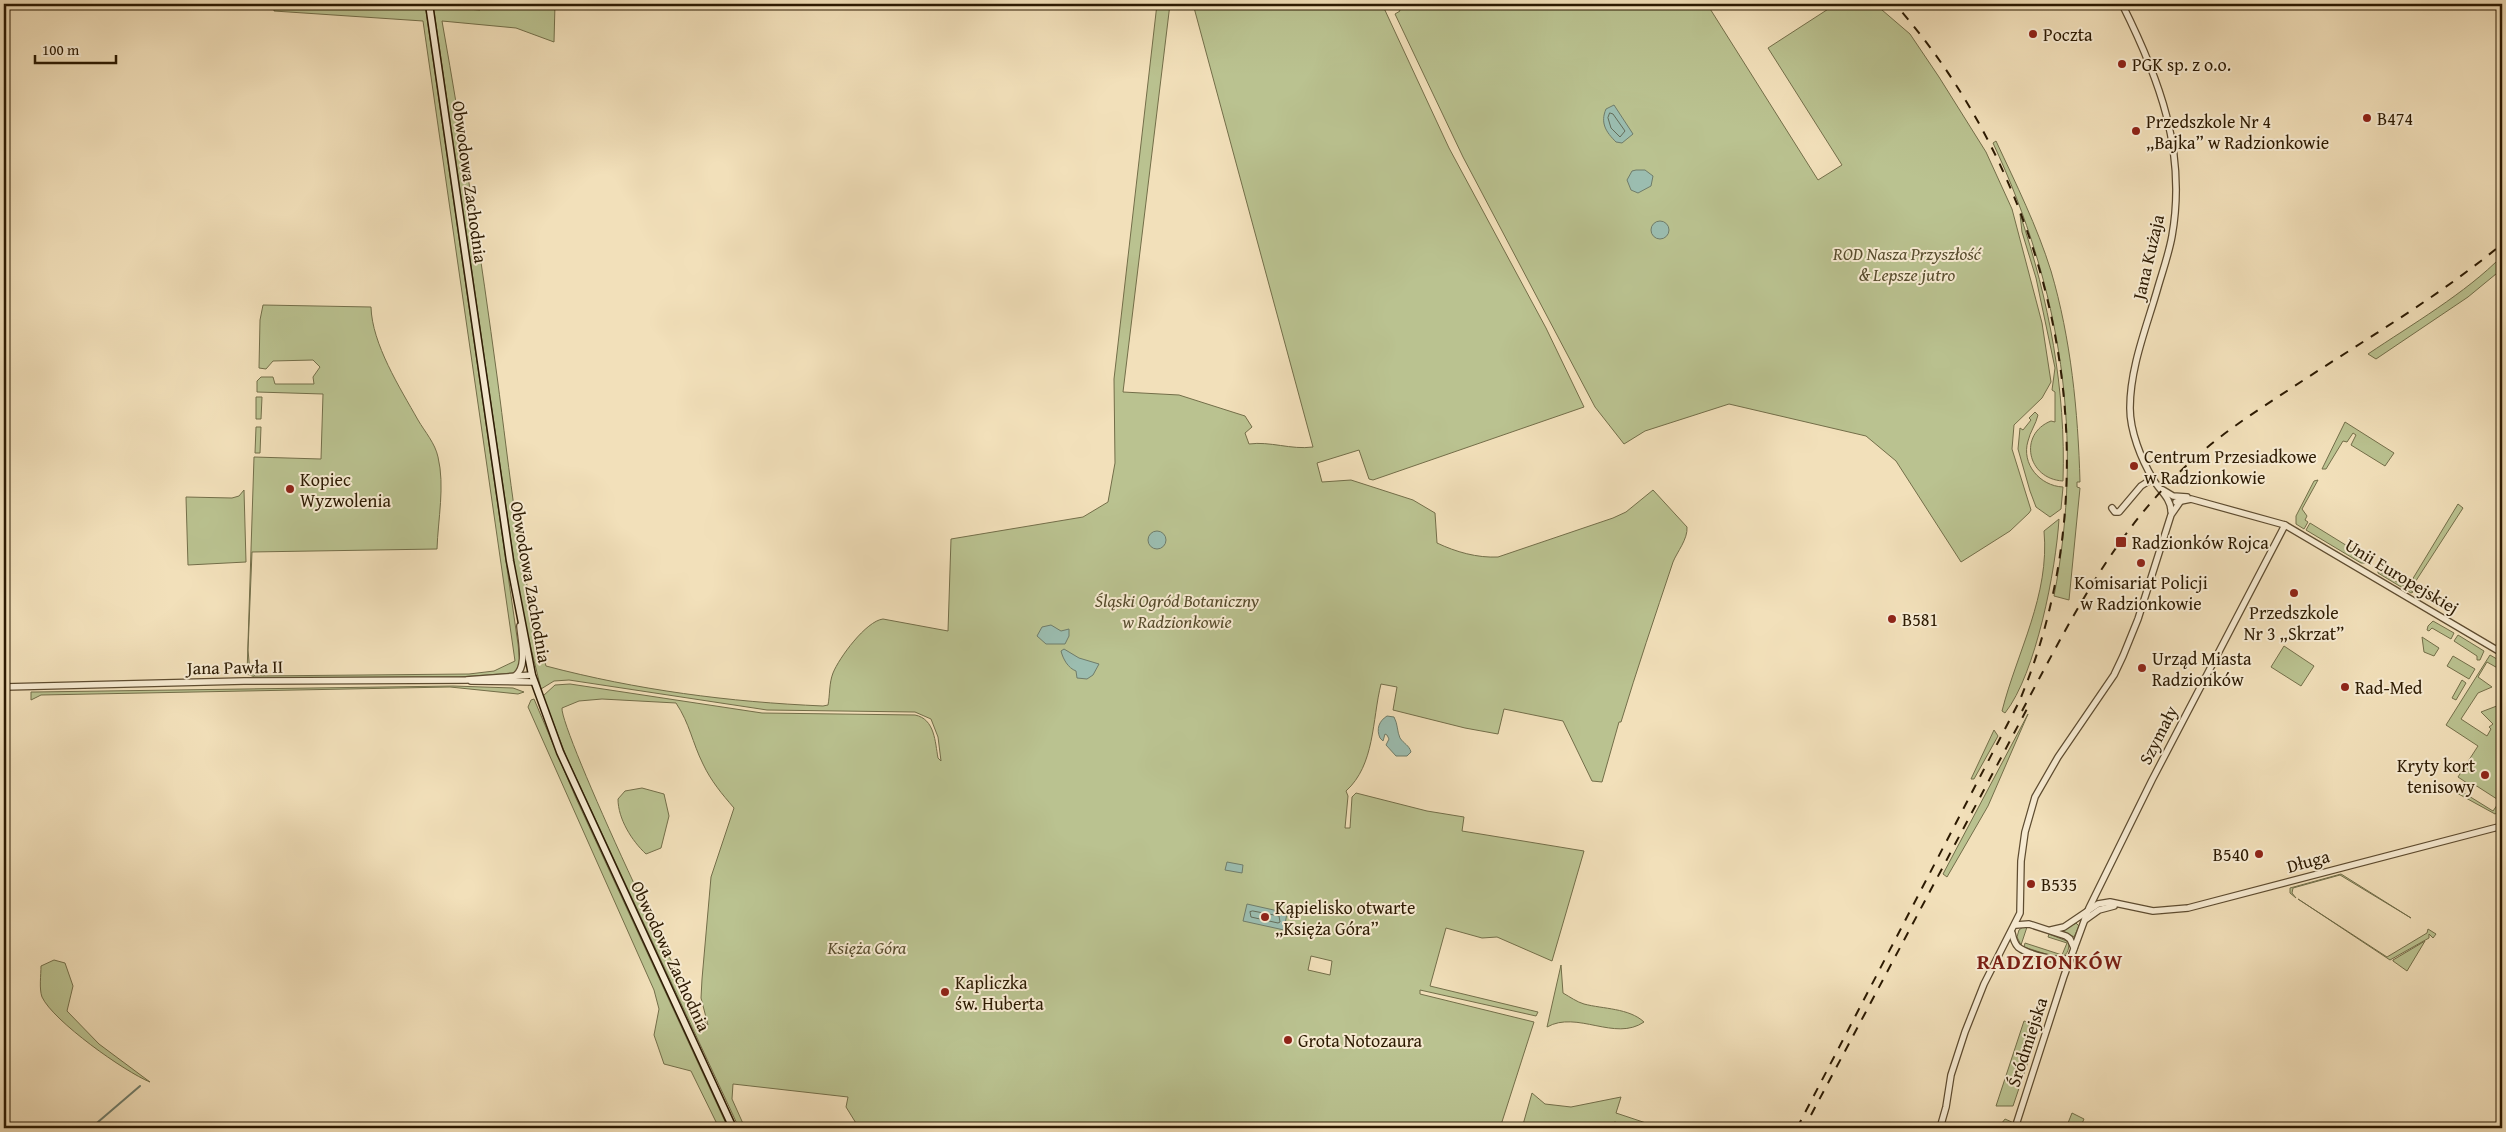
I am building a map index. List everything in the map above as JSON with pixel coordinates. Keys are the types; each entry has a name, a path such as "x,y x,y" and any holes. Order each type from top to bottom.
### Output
{"main road":[{"name":"Obwodowa Zachodnia","path":"429,4 520,621 533,678 556,743 734,1128"}],"street":[{"name":"Jana Kużaja","path":"2122,4 2150,61 2160,89 2169,127 2175,181 2172,236 2136,364 2130,398 2132,427 2152,479 2167,499"},
{"path":"2112,508 2115,512 2119,512 2141,486 2152,479"},
{"path":"2159,488 2171,495 2191,499"},
{"path":"2167,499 2180,502 2191,499"},
{"path":"2167,499 2171,515"},
{"name":"Unii Europejskiej","path":"2191,499 2285,524 2502,653"},
{"path":"1940,1128 1946,1108 1951,1075 1964,1032 1994,963 2016,925 2021,908 2021,861 2025,832 2035,798 2058,757 2114,674 2123,656 2138,619 2171,515 2180,502"},
{"name":"Szymały","path":"2089,908 2154,776 2285,524"},
{"path":"514,676 520,671 522,665 520,621"},
{"name":"Jana Pawła II","path":"4,687 244,681 466,680 514,676 533,678"},
{"name":"Jana Pawła II","path":"466,680 481,682 533,678"},
{"name":"Długa","path":"2110,902 2153,911 2196,906 2502,826"},
{"path":"2100,888 2101,896 2110,902"},
{"path":"2051,930 2064,927 2089,908 2110,902"},
{"name":"Długa","path":"2085,920 2099,910 2121,905"},
{"name":"Śródmiejska","path":"2015,1128 2089,908"},
{"path":"2016,925 2029,924 2051,930 2070,939 2074,948"},
{"path":"2012,932 2015,942 2022,949 2060,961 2071,957"}],"green space":[{"path":"274,4 425,4 518,644 520,665 518,670 513,673 459,677 257,678 247,674 254,457 321,459 323,394 257,392 257,381 261,377 273,377 275,384 314,384 313,377 320,367 313,360 273,361 266,369 259,368 260,320 263,305 371,307 376,336 388,365 437,452 441,491 437,549 252,552 248,650 250,672 255,676 469,674 494,671 515,661 423,21 274,11"},
{"path":"433,4 440,4 441,7 480,10 483,4 555,4 554,42 516,28 442,21 478,242 522,559 546,666 614,682 683,694 788,704 828,705 831,681 836,666 861,633 876,621 883,619 948,631 951,539 1083,517 1108,502 1115,463 1114,379 1157,4 1170,4 1123,392 1179,395 1245,416 1252,427 1245,433 1249,444 1313,447 1193,4 1381,4 1449,148 1546,328 1584,407 1373,480 1369,479 1359,450 1317,463 1322,482 1351,480 1413,500 1435,513 1437,543 1459,552 1482,556 1498,557 1613,518 1626,512 1653,490 1687,527 1684,541 1673,562 1621,722 1619,722 1602,782 1592,781 1563,721 1504,709 1498,734 1465,728 1393,710 1397,687 1381,684 1367,755 1355,780 1346,791 1348,796 1345,828 1350,828 1352,797 1356,793 1427,811 1464,817 1462,831 1584,851 1552,961 1497,937 1482,938 1446,928 1430,986 1538,1012 1536,1016 1420,990 1420,994 1534,1022 1500,1128 859,1128 846,1107 848,1097 733,1084 732,1099 745,1128 739,1128 566,756 543,696 555,685 570,684 762,713 915,715 922,717 930,726 935,738 938,758 941,761 938,737 931,719 915,712 767,710 569,680 554,681 541,689 520,603","holes":["602,699 676,703 685,718 706,770 734,808 711,877 701,998 708,1025 678,974 654,925 603,815 567,727 562,708 579,701","1311,956 1332,961 1330,975 1308,970"]},
{"name":"ROD Nasza Przyszłość & Lepsze jutro","path":"1397,4 1707,4 1818,180 1842,165 1768,48 1836,4 1875,4 1910,34 1939,77 1986,152 2012,209 2042,323 2051,382 2042,398 2014,425 2012,449 2031,510 2029,513 2010,531 1961,562 1896,461 1866,436 1729,404 1645,431 1624,444 1595,407 1463,157 1395,14 1400,11"},
{"path":"1996,141 2026,205 2045,254 2064,323 2075,402 2080,482 2077,482 2077,487 2080,488 2069,600 2054,596 2063,537 2067,479 2066,421 2061,365 2036,253 1993,143"},
{"path":"2020,214 2039,279 2054,346 2062,413 2063,481 2041,473 2031,455 2031,445 2034,436 2041,427 2051,421 2055,422 2055,392 2052,390 2055,368 2036,278 2022,232"},
{"path":"2502,256 2502,269 2468,297 2376,359 2368,354 2455,296 2488,270"},
{"path":"256,397 262,397 261,419 256,419"},
{"path":"2035,412 2038,415 2029,438 2027,458 2034,472 2040,478 2047,483 2063,487 2061,509 2050,517 2036,507 2018,449 2020,428 2023,430 2031,420 2029,418"},
{"path":"2345,422 2394,453 2385,466 2351,445 2356,435 2353,433 2347,442 2343,441 2326,469 2322,469"},
{"path":"256,427 261,427 260,453 255,453"},
{"path":"2318,480 2302,509 2307,516 2305,520 2308,522 2304,529 2296,524 2296,516 2314,481"},
{"path":"244,490 246,562 188,565 186,497 232,498 239,496"},
{"path":"2458,504 2463,508 2410,590 2413,592 2411,593 2378,573 2378,571 2404,586 2409,585"},
{"path":"2059,519 2049,592 2035,648 2016,696 2005,713 2002,711 2008,689 2031,623 2042,578 2045,555 2044,531"},
{"path":"2310,523 2370,560 2366,563 2361,563 2306,530"},
{"path":"2433,621 2454,633 2451,639 2432,628 2429,631 2427,630"},
{"path":"2458,635 2484,651 2480,660 2477,660 2477,656 2454,641"},
{"path":"2422,637 2439,648 2434,656 2424,652"},
{"path":"2284,646 2314,666 2301,686 2271,667"},
{"path":"2490,655 2502,662 2502,671 2498,677 2501,670 2487,662 2478,677 2492,687 2478,693 2461,719 2487,736 2491,729 2489,727 2493,724 2481,712 2502,704 2502,810 2495,814 2455,792 2461,788 2466,788 2464,793 2493,811 2500,801 2472,783 2470,785 2458,777 2478,746 2446,725"},
{"path":"2453,656 2475,669 2469,679 2447,666"},
{"path":"2462,680 2466,683 2456,700 2452,698"},
{"path":"453,686 513,688 524,692 518,694 450,687 41,695 31,700 31,692"},
{"path":"534,699 575,796 728,1128 719,1128 691,1071 664,1064 654,1035 659,1009 654,990 528,707 531,700"},
{"path":"2028,714 1988,806 1947,877 1943,874"},
{"path":"1994,730 1998,736 1974,779 1971,779"},
{"path":"642,788 664,794 669,816 661,848 646,854 636,843 623,822 618,799 625,791"},
{"path":"2341,874 2411,918 2340,875 2293,888 2292,893 2296,898 2290,893 2290,888"},
{"path":"2298,899 2387,957 2427,933 2428,929 2436,934 2433,938 2429,934 2429,938 2390,960"},
{"path":"2076,923 2079,926 2074,937 2063,931"},
{"path":"2027,927 2021,945 2017,937 2019,930"},
{"path":"2049,934 2069,942 2068,950 2064,956 2058,958 2024,947 2025,943 2062,955 2067,943 2048,937"},
{"path":"2425,941 2407,971 2393,961 2393,960"},
{"path":"54,960 65,963 73,986 67,1011 99,1044 150,1082 124,1068 91,1045 74,1032 49,1007 41,994 41,966"},
{"path":"1561,965 1563,993 1581,1003 1623,1011 1638,1017 1644,1022 1633,1027 1621,1029 1571,1022 1547,1027"},
{"path":"2024,1021 2040,1026 2013,1106 1996,1106"},
{"path":"1532,1093 1545,1104 1571,1107 1621,1097 1616,1113 1661,1128 1632,1128 1615,1122 1598,1128 1522,1128"},
{"path":"2072,1113 2084,1119 2080,1128 2066,1128"},
{"path":"2005,1119 2014,1123 2012,1128 1998,1128"}],"water":[{"path":"1614,105 1633,134 1622,143 1616,142 1612,138 1604,123 1606,109"},
{"path":"1645,170 1653,176 1651,186 1638,193 1631,190 1627,180 1632,171"},
{"path":"1660,221 1666,224 1669,230 1666,236 1660,239 1654,236 1651,230 1654,224"},
{"path":"1157,531 1165,536 1166,540 1161,548 1157,549 1149,544 1148,540 1153,532"},
{"path":"1051,625 1061,631 1069,629 1069,636 1065,644 1046,644 1037,636 1042,627"},
{"path":"1064,649 1079,658 1099,664 1093,675 1087,679 1077,678 1076,671 1068,665 1063,657 1061,651"},
{"path":"1387,716 1394,717 1400,738 1411,752 1407,756 1396,756 1386,745 1389,739 1387,735 1385,734 1383,741 1380,738 1379,726"},
{"path":"1227,862 1243,865 1242,873 1225,870"},
{"name":"Kąpielisko otwarte „Księża Góra”","path":"1247,904 1287,913 1284,930 1243,921"}],"waterway":[{"path":"91,1128 140,1086"}],"railway":[{"path":"1797,1128 2019,702 2049,613 2064,522 2066,429 2055,336 2032,246 1997,159 1951,78 1895,4"},
{"path":"2022,711 2098,575 2142,513 2168,484 2207,447 2230,430 2425,301 2502,244"},
{"path":"1811,1115 2028,707"}],"place":[{"name":"Poczta","path":"2033,34"},
{"name":"PGK sp. z o.o.","path":"2122,64"},
{"name":"B474","path":"2367,118"},
{"name":"Przedszkole Nr 4 „Bajka” w Radzionkowie","path":"2136,131"},
{"name":"Centrum Przesiadkowe w Radzionkowie","path":"2134,466"},
{"name":"Kopiec Wyzwolenia","path":"290,489"},
{"name":"Radzionków Rojca","path":"2121,542"},
{"name":"Komisariat Policji w Radzionkowie","path":"2141,563"},
{"name":"Przedszkole Nr 3 „Skrzat”","path":"2294,593"},
{"name":"B581","path":"1892,619"},
{"name":"Urząd Miasta Radzionków","path":"2142,668"},
{"name":"Rad-Med","path":"2345,687"},
{"name":"Kryty kort tenisowy","path":"2485,775"},
{"name":"B540","path":"2259,854"},
{"name":"B535","path":"2031,884"},
{"name":"Kąpielisko otwarte „Księża Góra”","path":"1265,917"},
{"name":"Kapliczka św. Huberta","path":"945,992"},
{"name":"Grota Notozaura","path":"1288,1040"}],"district":[{"name":"RADZIONKÓW","path":"2050,961"}],"park label":[{"name":"Śląski Ogród Botaniczny w Radzionkowie","path":"1177,610"},
{"name":"Księża Góra","path":"867,947"}]}
